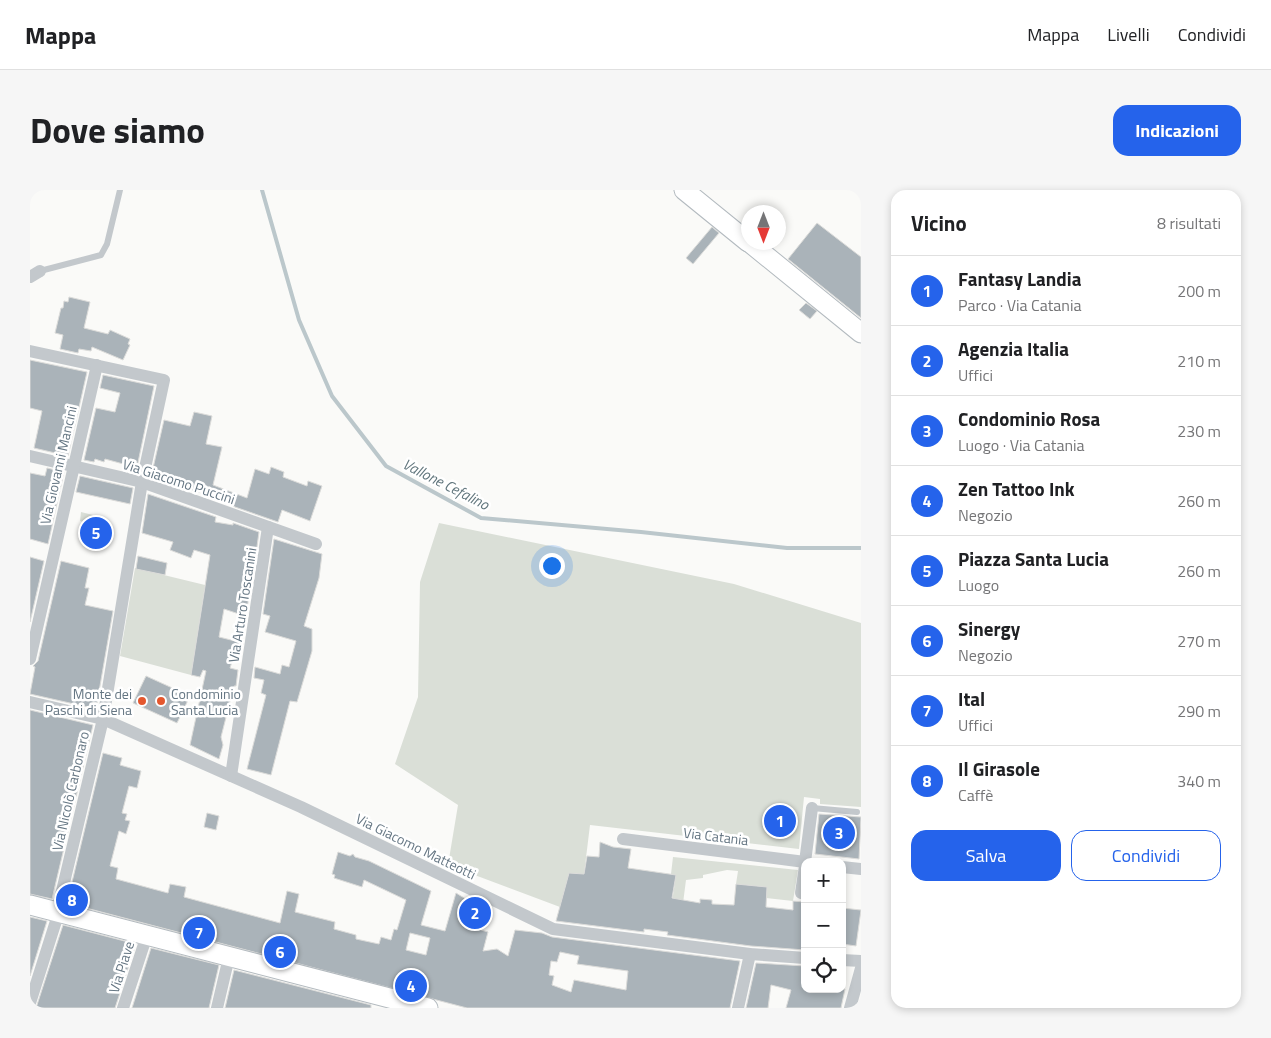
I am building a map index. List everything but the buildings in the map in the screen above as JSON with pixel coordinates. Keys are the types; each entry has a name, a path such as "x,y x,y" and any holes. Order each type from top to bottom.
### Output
{"main road":[{"path":"684,190 741,236"},
{"path":"759,250 861,333"},
{"path":"30,905 428,1008"}],"street":[{"path":"30,351 96,365"},
{"name":"Via Nicolò Carbonaro","path":"30,1002 56,921 102,719 142,482 164,380 96,365"},
{"name":"Via Giovanni Mancini","path":"30,659 96,365"},
{"name":"Via Giacomo Puccini","path":"30,456 142,482 316,544"},
{"name":"Via Arturo Toscanini","path":"231,776 268,527"},
{"name":"Via Giacomo Matteotti","path":"30,702 102,719 301,807 553,929 750,954 801,958"},
{"path":"806,858 812,808"},
{"name":"Via Catania","path":"623,839 801,862"},
{"path":"846,867 861,869"},
{"name":"Via Piave","path":"124,1008 147,935"},
{"path":"738,1008 750,954"},
{"path":"217,1008 229,957"},
{"path":"846,960 861,962"},
{"path":"850,1008 861,968"}],"lane":[{"path":"35,274 101,255 107,244 120,190"},
{"path":"812,808 857,812"}],"shaded area":[{"path":"81,512 93,515 91,524 80,521"},
{"path":"439,523 734,584 861,623 861,807 820,804 820,799 804,797 799,849 590,825 584,874 569,873 560,907 448,865 458,805 395,764 418,697 420,582"},
{"path":"135,568 205,585 191,675 120,656"},
{"path":"673,857 798,870 793,901 766,898 767,887 736,884 738,871 727,870 703,875 703,878 686,880 682,911 671,909 676,875 671,874"}],"waterway":[{"name":"Vallone Cefalino","path":"262,190 299,320 332,396 386,466 481,518 641,532 787,548 861,548"}],"place":[{"name":"Piazza Santa Lucia","path":"96,533"},
{"name":"Monte dei Paschi di Siena","path":"142,701"},
{"name":"Condominio Santa Lucia","path":"161,701"},
{"name":"Fantasy Landia","path":"780,821"},
{"name":"Condominio Rosa","path":"839,833"},
{"name":"Il Girasole","path":"72,900"},
{"name":"Agenzia Italia","path":"475,913"},
{"name":"Ital","path":"199,933"},
{"name":"Sinergy","path":"280,952"},
{"name":"Zen Tattoo Ink","path":"411,986"}]}
